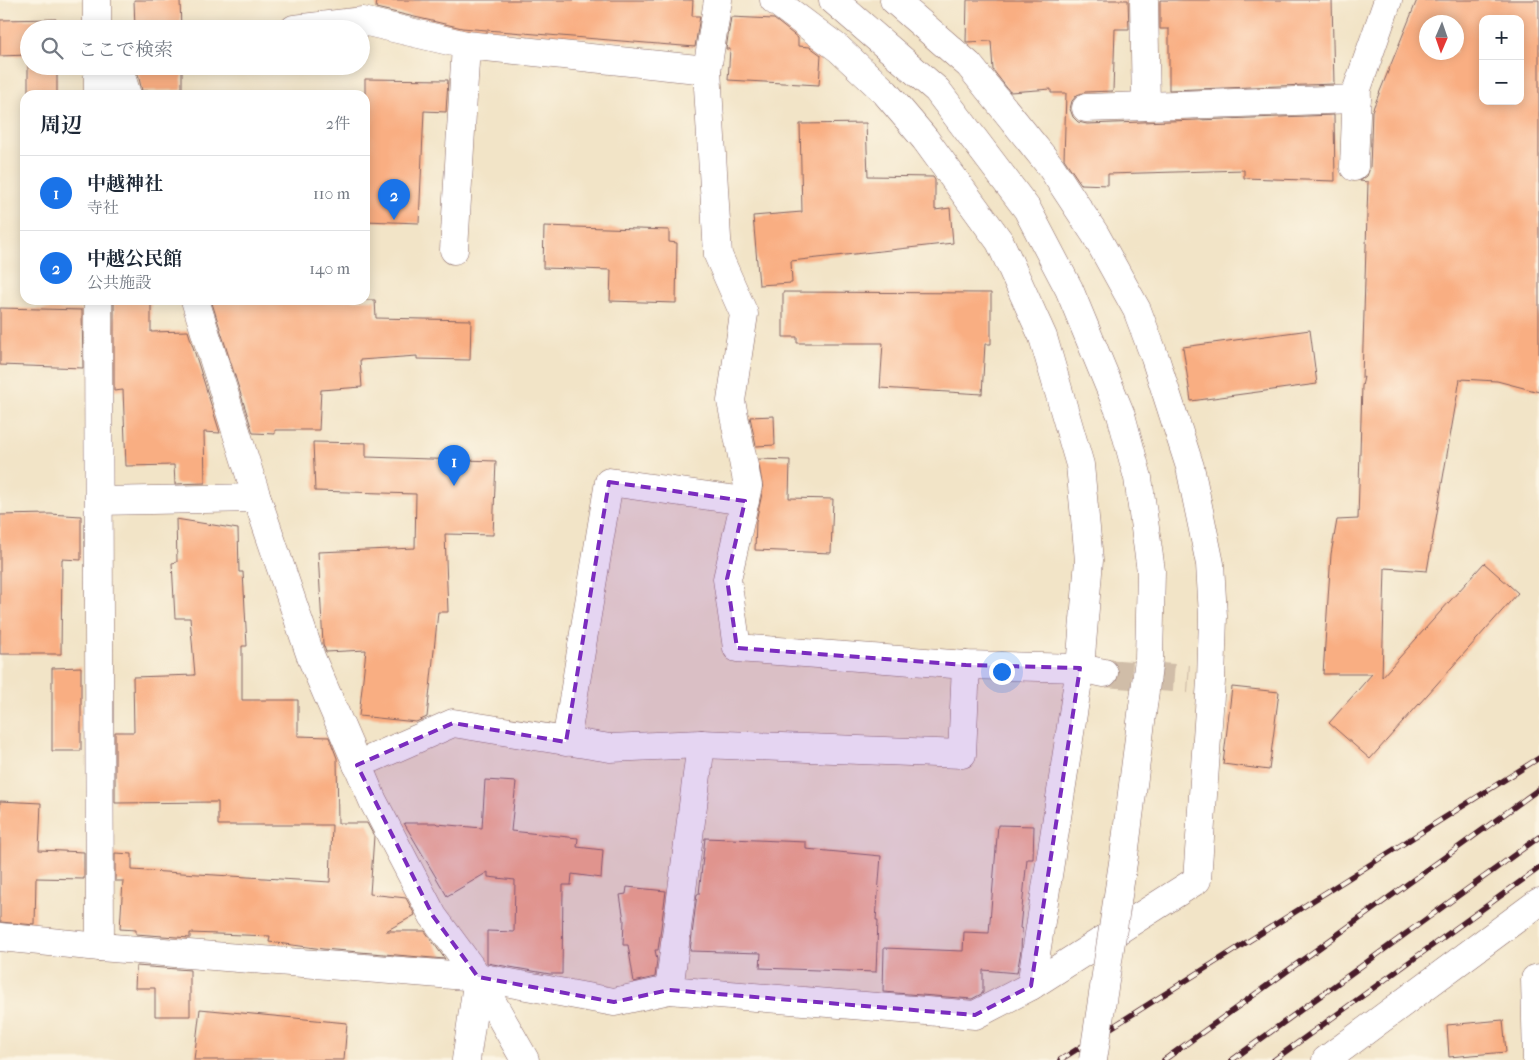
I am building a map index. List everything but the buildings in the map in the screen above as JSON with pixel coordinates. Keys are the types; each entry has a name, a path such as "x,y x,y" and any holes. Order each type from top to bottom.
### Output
{"street":[{"path":"97,0 97,20"},
{"path":"718,0 707,70 718,255 744,314 731,400 748,486 727,579 737,648 966,665 1092,670"},
{"path":"774,0 839,49 885,92 925,139 1000,242 1043,337 1080,465 1089,560 1092,670 1030,986"},
{"path":"833,0 937,90 1027,210 1069,289 1121,415 1138,478 1151,571 1149,659 1124,856 1093,1060"},
{"path":"0,937 100,947 478,977 614,1002 669,990 975,1014 1030,986 1197,880 1200,680 1213,616 1210,564 1190,467 1156,358 1137,310 1095,234 1045,160 969,65 894,0"},
{"path":"1144,0 1146,106"},
{"path":"1354,167 1357,89 1388,0"},
{"path":"370,23 466,44 707,70"},
{"path":"454,250 466,44"},
{"path":"98,75 98,90"},
{"path":"121,75 125,90"},
{"path":"1086,108 1357,99"},
{"path":"98,305 100,947"},
{"path":"197,305 257,498 311,657 357,765 373,801 433,916 478,977 525,1060"},
{"path":"566,742 609,482 744,501"},
{"path":"99,500 257,498"},
{"path":"357,765 453,723 610,748 701,744 962,754 966,665"},
{"path":"669,990 701,744"},
{"path":"1332,1058 1539,902"},
{"path":"466,1060 478,977"},
{"path":"1537,1060 1535,979 1539,978"}],"highlighted area":[{"path":"609,482 745,501 727,579 737,648 966,665 1080,668 1031,986 975,1015 669,990 614,1002 478,977 433,916 357,765 453,723 566,742"}],"tunnel":[{"path":"1104,673 1189,679"}],"railway":[{"path":"1060,1060 1539,758"},
{"path":"1164,1060 1539,789"},
{"path":"1232,1060 1539,837"},
{"path":"1274,1060 1539,868"}],"place":[{"name":"中越公民館","path":"394,220"},
{"name":"中越神社","path":"454,486"}]}
